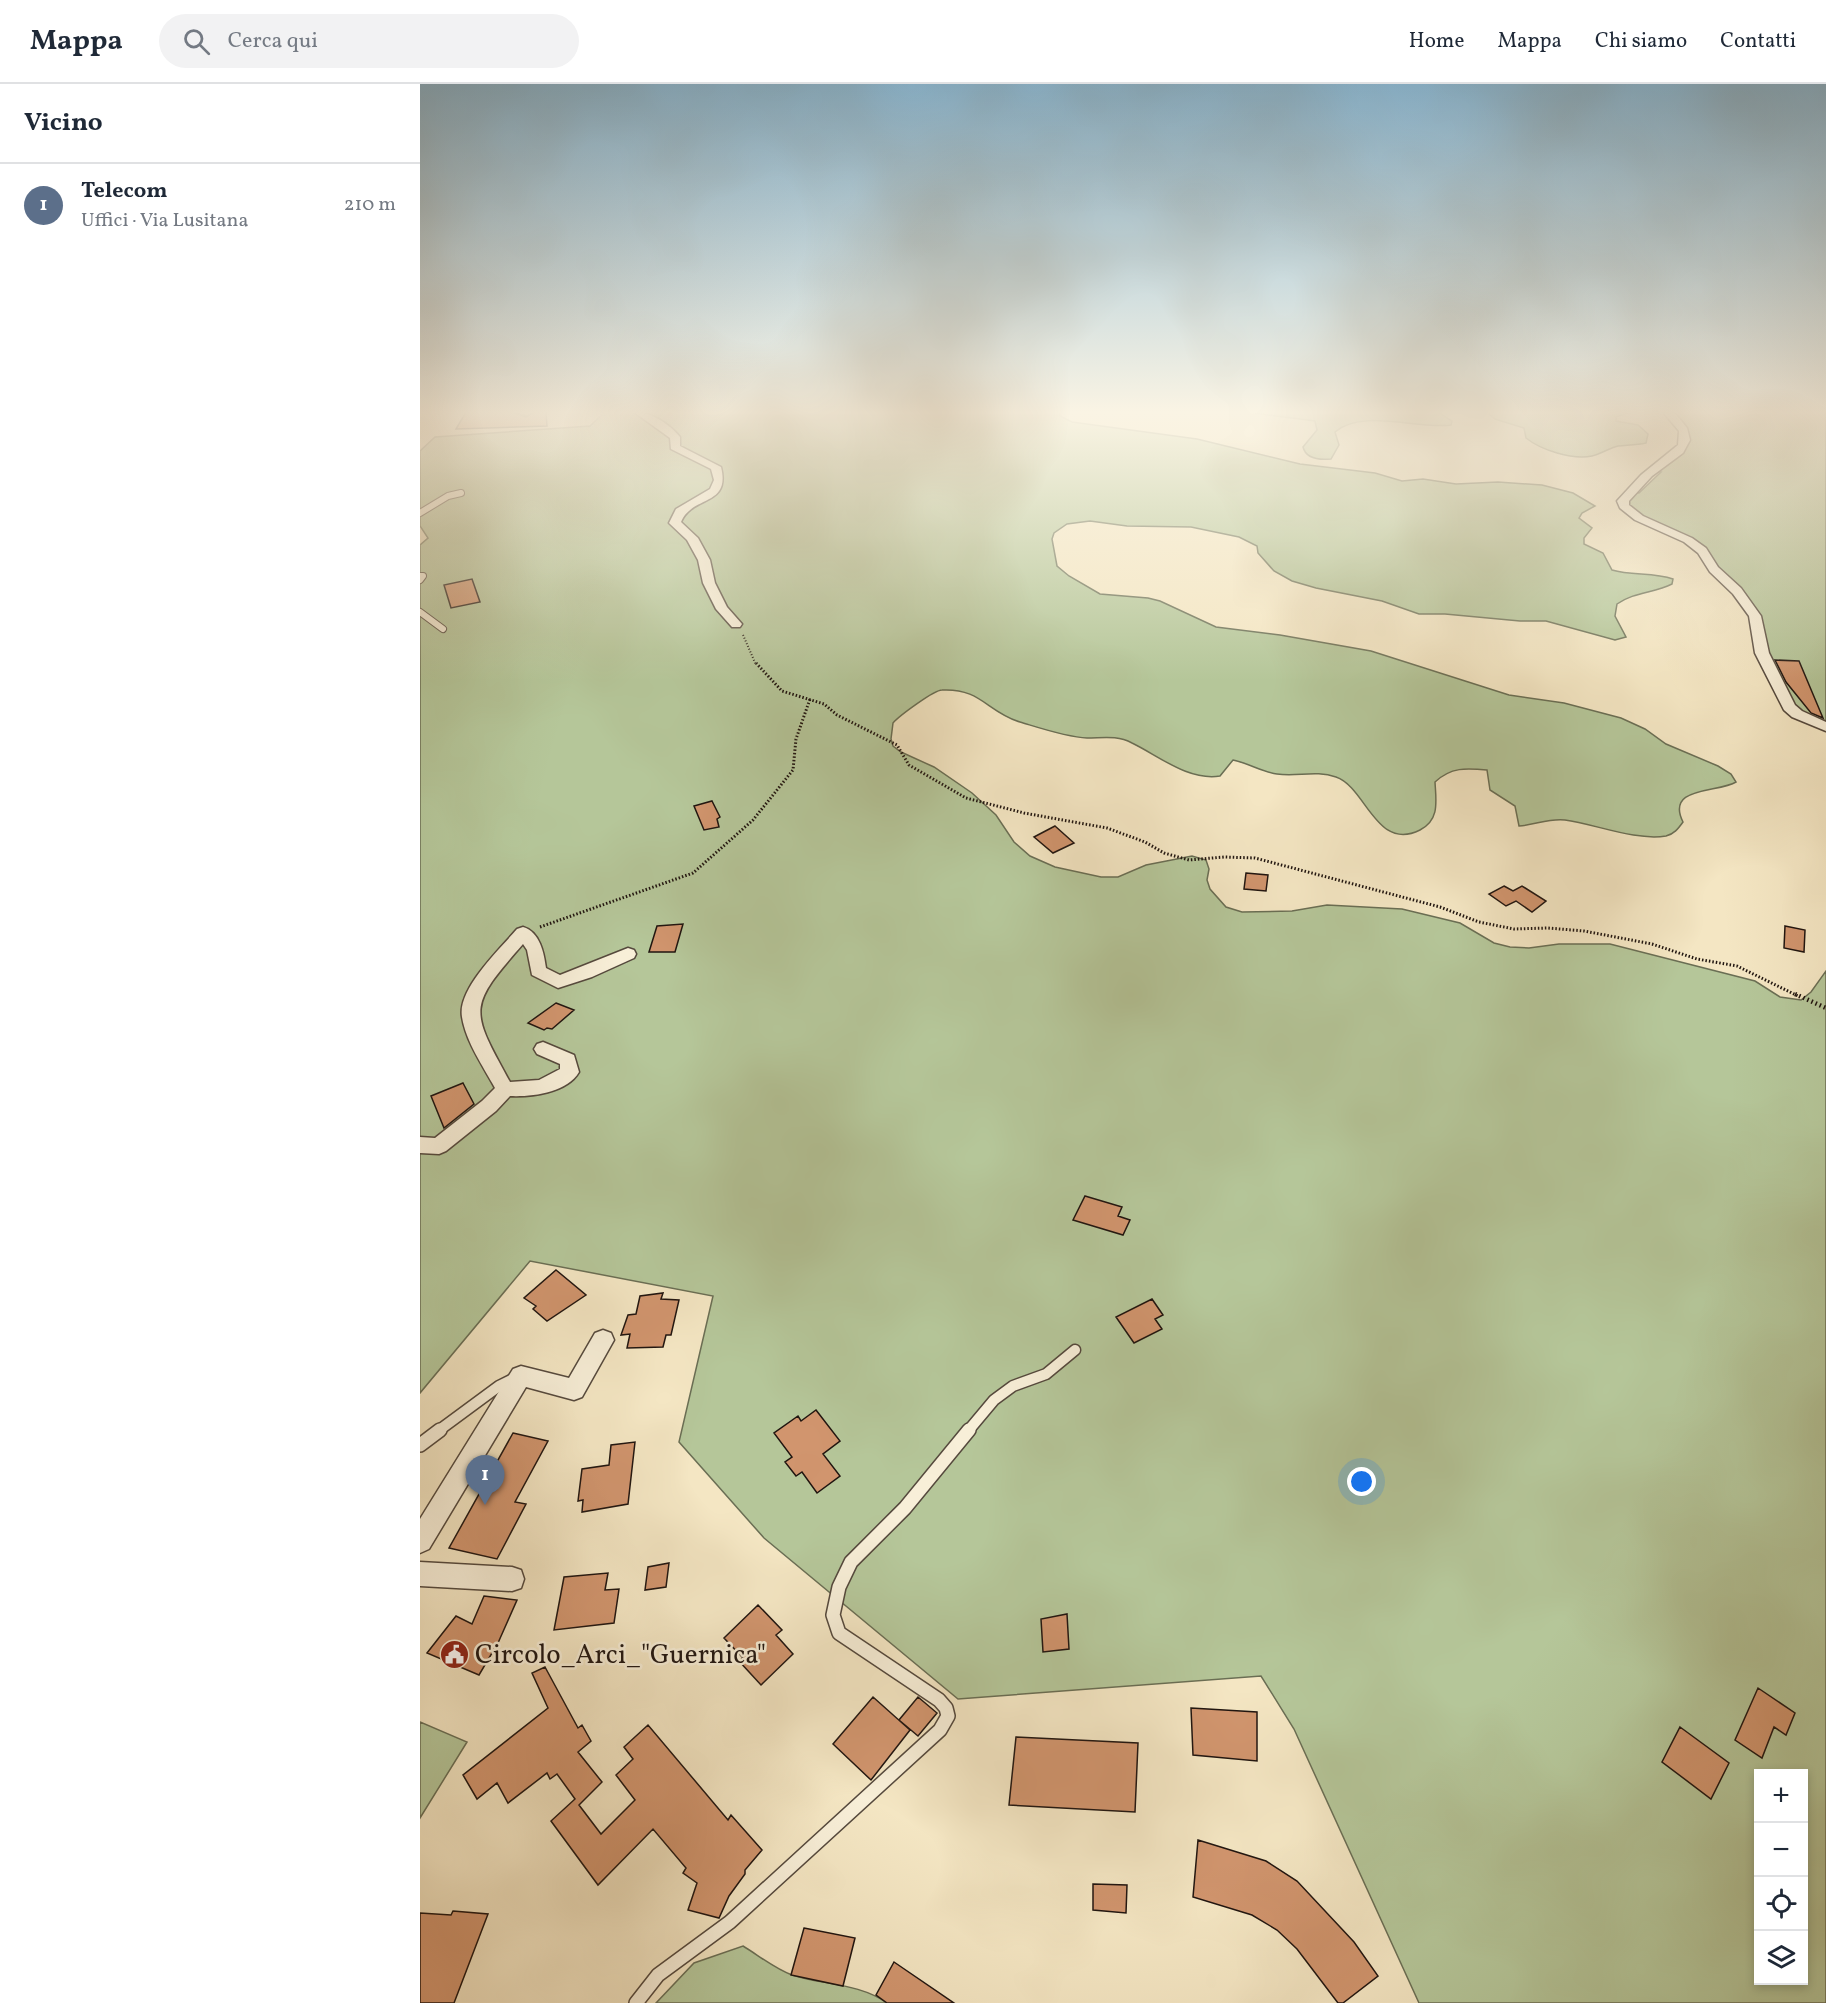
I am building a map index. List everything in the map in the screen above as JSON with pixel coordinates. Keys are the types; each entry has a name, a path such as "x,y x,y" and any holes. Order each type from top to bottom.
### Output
{"street":[{"path":"697,502 680,511 675,523 692,538 704,560 709,583 722,609 736,624"},
{"path":"1623,502 1624,506 1639,518 1688,540 1702,551 1714,569 1737,591 1755,616 1762,653 1789,707 1797,714 1826,727"},
{"path":"505,1089 478,1039 469,1010 477,989 523,933 535,949 538,971 558,982 586,973 628,954"},
{"path":"420,1145 440,1146 489,1106 505,1089 526,1090 558,1082 570,1072 568,1060 543,1049"},
{"path":"420,1541 521,1376 574,1390 603,1340"},
{"path":"439,1570 512,1579"}],"lane":[{"path":"420,513 439,502"},
{"path":"420,612 443,629"},
{"path":"636,2003 658,1975 730,1922 940,1730 948,1716 946,1708 939,1700 839,1633 832,1614 839,1587 851,1562 925,1485 975,1420 994,1400 1013,1386 1046,1374 1075,1350"},
{"path":"420,1445 499,1386 521,1376"}],"path":[{"path":"736,624 757,666 782,692 824,704 837,715 897,746 909,765 966,798 1024,813 1107,828 1145,842 1164,854 1189,860 1224,857 1255,858 1440,906 1479,922 1514,929 1548,928 1584,931 1652,944 1696,959 1737,966 1825,1009"},
{"path":"523,933 693,873 753,820 793,770 795,740 810,699"}],"green space":[{"path":"420,502 1587,502 1595,506 1582,513 1579,518 1592,528 1584,538 1584,544 1603,553 1612,570 1673,579 1672,584 1630,597 1617,604 1615,616 1626,637 1615,640 1546,621 1419,614 1382,601 1316,588 1292,581 1274,571 1258,553 1257,546 1239,537 1191,527 1127,526 1090,521 1067,524 1054,533 1052,539 1057,566 1069,576 1100,594 1160,601 1216,627 1280,635 1371,651 1509,695 1564,703 1621,718 1645,729 1666,744 1718,766 1731,774 1736,782 1687,796 1681,802 1679,810 1683,822 1676,831 1666,836 1628,834 1565,820 1519,826 1515,806 1490,790 1487,770 1472,769 1453,771 1435,782 1434,815 1426,826 1405,834 1393,832 1382,826 1356,793 1336,777 1321,774 1277,774 1233,760 1220,776 1197,775 1174,766 1126,740 1079,737 1020,722 1009,718 975,697 955,690 938,691 909,709 893,723 891,739 893,746 901,752 934,767 972,793 996,815 1014,842 1030,856 1055,867 1101,877 1118,877 1146,865 1192,856 1206,860 1210,889 1226,907 1242,912 1292,911 1327,905 1402,909 1460,923 1494,943 1510,947 1610,944 1755,981 1780,997 1801,1000 1811,992 1826,971 1826,2003 1419,2003 1294,1729 1261,1676 958,1699 764,1538 679,1442 713,1296 530,1261 420,1393 420,545 428,538 420,526"},
{"path":"1626,502 1826,502 1826,726 1799,714 1767,654 1759,616 1702,551 1640,518 1624,506"},
{"path":"420,1722 467,1742 420,1818"},
{"path":"743,1946 773,1966 792,1975 853,1988 876,1996 887,2003 656,2003 694,1963"}],"building":[{"path":"472,579 480,602 451,608 444,585"},
{"path":"1775,660 1799,661 1823,718 1811,713 1786,682"},
{"path":"712,801 720,817 717,819 719,827 704,830 694,806"},
{"path":"1055,826 1074,843 1053,853 1034,837"},
{"path":"1246,873 1268,875 1266,891 1244,889"},
{"path":"1504,886 1513,891 1522,886 1546,901 1532,912 1516,901 1506,906 1489,894"},
{"path":"683,924 675,952 649,952 657,926"},
{"path":"1785,926 1805,930 1804,952 1784,948"},
{"path":"556,1003 574,1010 552,1029 544,1030 528,1023"},
{"path":"463,1083 474,1104 444,1128 431,1096"},
{"path":"1085,1196 1122,1207 1118,1216 1130,1220 1123,1235 1073,1220"},
{"path":"556,1270 586,1295 547,1321 533,1309 536,1306 524,1298"},
{"path":"663,1293 661,1299 679,1300 671,1335 666,1335 663,1347 627,1348 630,1334 621,1335 628,1315 636,1314 640,1296"},
{"path":"1152,1299 1163,1315 1155,1319 1162,1329 1134,1343 1116,1317"},
{"path":"816,1410 840,1441 823,1454 840,1476 817,1493 802,1472 796,1476 785,1462 792,1457 774,1433 798,1416 801,1421"},
{"path":"513,1433 548,1441 515,1502 526,1504 497,1559 449,1548"},
{"path":"635,1442 628,1504 582,1512 583,1500 578,1501 582,1469 609,1465 611,1445"},
{"path":"669,1563 666,1587 645,1590 648,1567"},
{"path":"608,1573 605,1590 619,1589 614,1623 554,1630 564,1577"},
{"path":"484,1596 517,1600 498,1643 479,1675 427,1653 456,1616 472,1624"},
{"path":"758,1605 782,1630 776,1635 793,1654 761,1685 739,1661 743,1658 724,1638"},
{"path":"1067,1614 1069,1649 1043,1652 1041,1619"},
{"path":"545,1667 578,1728 582,1725 591,1741 578,1752 602,1782 579,1805 601,1834 635,1800 616,1775 633,1759 624,1747 648,1725 728,1820 731,1815 762,1850 745,1870 745,1874 729,1896 719,1918 688,1910 697,1883 683,1873 686,1868 653,1829 598,1885 551,1821 575,1799 557,1774 550,1779 547,1773 508,1803 497,1783 477,1799 463,1775 548,1708 532,1673"},
{"path":"1758,1688 1795,1713 1786,1735 1774,1727 1762,1758 1735,1740"},
{"path":"873,1697 910,1730 871,1780 833,1744"},
{"path":"918,1697 937,1713 918,1736 899,1720"},
{"path":"1191,1708 1257,1712 1257,1761 1193,1755"},
{"path":"1680,1727 1729,1763 1711,1799 1662,1762"},
{"path":"1016,1737 1138,1743 1135,1812 1009,1805"},
{"path":"1198,1840 1266,1861 1297,1881 1354,1942 1378,1976 1343,2003 1338,2003 1297,1949 1277,1930 1252,1915 1193,1897"},
{"path":"1093,1884 1127,1885 1126,1913 1093,1910"},
{"path":"453,1911 488,1914 454,2003 420,2003 420,1913 451,1915"},
{"path":"804,1928 855,1938 843,1986 791,1975"},
{"path":"894,1962 954,2003 887,2003 876,1995"}],"place":[{"name":"Telecom","path":"485,1505"},
{"name":"Circolo_Arci_\"Guernica\"","path":"454,1654"}]}
